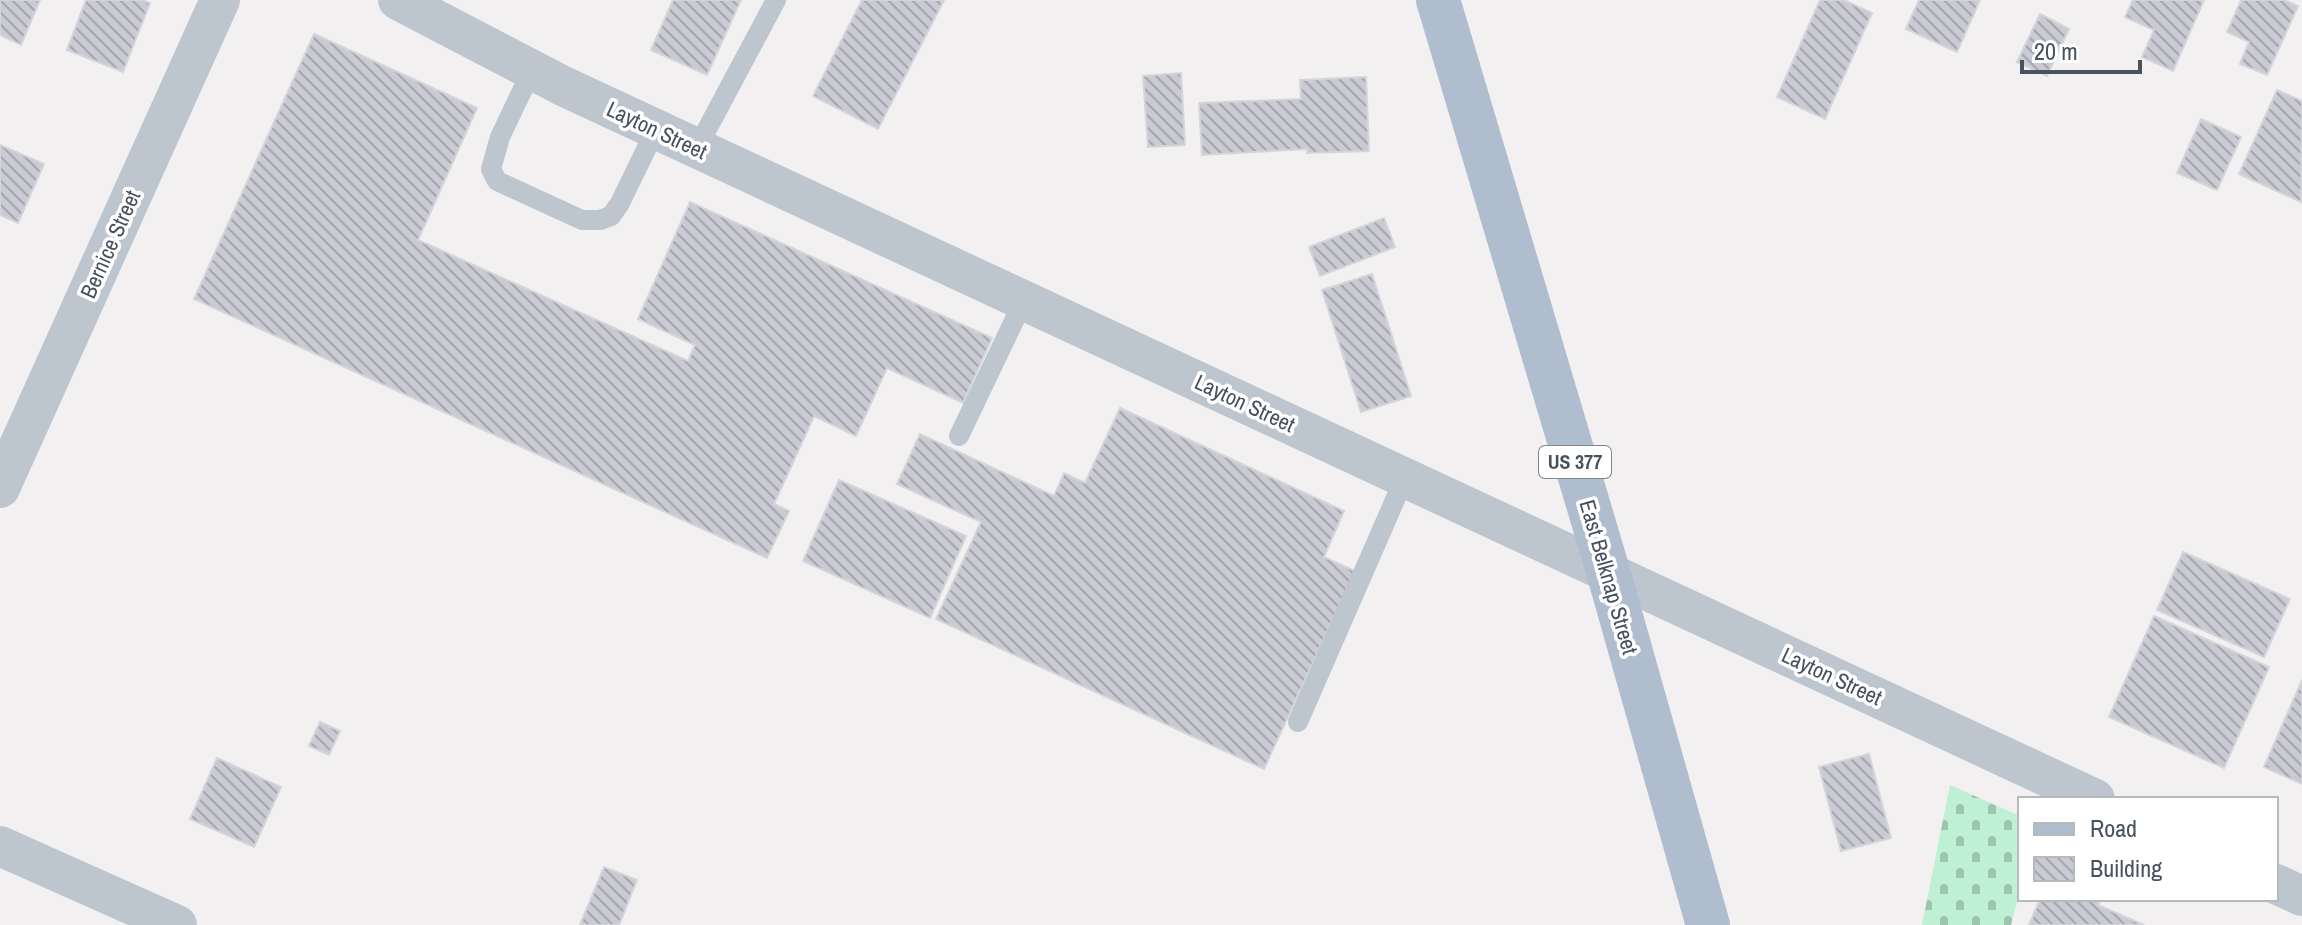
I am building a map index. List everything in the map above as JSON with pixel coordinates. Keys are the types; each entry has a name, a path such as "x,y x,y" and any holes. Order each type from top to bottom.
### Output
{"main road":[{"name":"East Belknap Street","path":"1438,0 1608,571 1708,925"}],"street":[{"name":"Bernice Street","path":"0,488 220,0"},
{"name":"Layton Street","path":"398,0 532,70 656,129 2091,797"},
{"path":"0,846 177,925"},
{"path":"2278,885 2302,896"}],"lane":[{"path":"697,148 776,0"},
{"path":"532,70 494,153 491,169 497,181 582,220 600,220 611,216 620,203 656,129"},
{"path":"959,436 1024,300"},
{"path":"1298,722 1405,477"}],"green space":[{"path":"1950,785 2018,815 2018,899 2011,925 1922,925"}],"building":[{"path":"0,0 40,0 21,45 0,35"},
{"path":"86,0 142,0 150,3 123,72 67,50"},
{"path":"673,0 741,0 707,75 651,50"},
{"path":"862,0 944,0 878,129 813,96"},
{"path":"1820,0 1844,0 1872,13 1825,119 1777,97"},
{"path":"1919,0 1980,0 1957,52 1906,29"},
{"path":"2133,0 2204,0 2173,71 2142,57 2154,30 2125,17"},
{"path":"2241,0 2284,0 2298,6 2267,75 2240,64 2249,42 2227,32"},
{"path":"2040,14 2069,29 2047,76 2017,62"},
{"path":"314,34 477,108 418,240 688,361 695,345 638,319 690,202 992,338 963,403 887,368 856,436 814,416 774,504 789,511 767,558 194,299"},
{"path":"1181,73 1185,145 1148,147 1143,76"},
{"path":"1366,77 1369,151 1307,153 1307,149 1202,155 1199,103 1301,99 1300,80"},
{"path":"2277,90 2302,101 2301,202 2239,174"},
{"path":"2201,119 2241,137 2217,190 2177,173"},
{"path":"0,145 44,164 18,223 0,215"},
{"path":"1384,218 1395,247 1320,276 1309,247"},
{"path":"1372,274 1411,396 1361,412 1322,290"},
{"path":"1120,408 1344,511 1324,557 1355,571 1264,769 936,619 981,522 897,484 920,434 1054,496 1064,473 1085,483"},
{"path":"839,480 966,536 930,618 803,561"},
{"path":"2183,552 2290,599 2264,657 2157,610"},
{"path":"2154,616 2269,667 2224,768 2109,717"},
{"path":"2302,680 2302,784 2264,767"},
{"path":"320,722 340,731 329,755 309,746"},
{"path":"1869,754 1891,838 1841,851 1819,767"},
{"path":"217,758 281,787 254,847 190,819"},
{"path":"604,867 637,880 619,925 580,925"},
{"path":"2039,901 2100,901 2098,905 2144,925 2029,925"}]}
